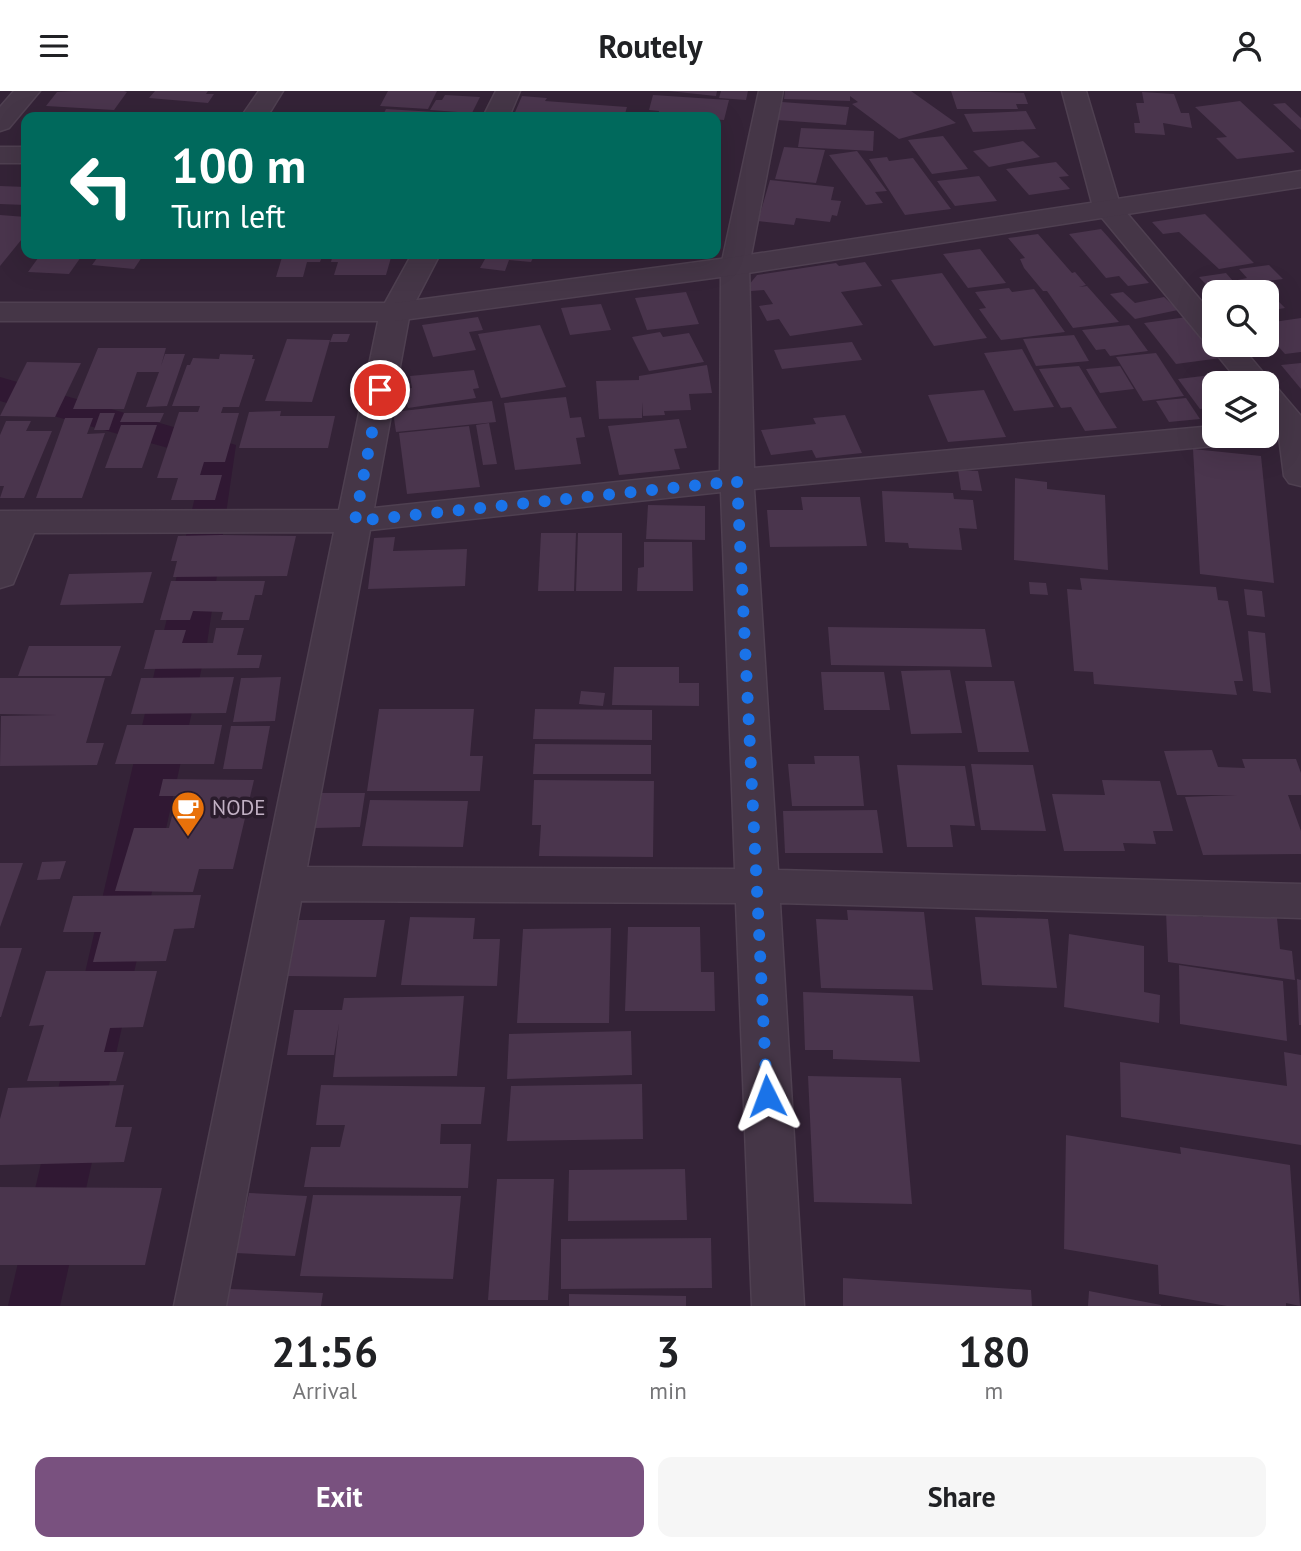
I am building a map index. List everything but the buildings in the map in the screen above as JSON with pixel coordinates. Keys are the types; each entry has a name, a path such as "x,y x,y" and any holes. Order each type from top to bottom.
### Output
{"street":[{"path":"0,123 28,91"},
{"path":"257,112 271,91"},
{"path":"498,112 508,91"},
{"path":"771,91 735,266 737,481 778,1306"},
{"path":"1074,91 1107,207 1202,320"},
{"path":"0,155 21,155"},
{"path":"0,312 395,312 735,266 1301,179"},
{"path":"200,1306 395,312 423,259"},
{"path":"1234,357 1246,371"},
{"path":"1287,429 1301,476"},
{"path":"0,576 11,522 355,521 737,481 1202,437"},
{"path":"282,884 756,886 1301,901"}],"shaded area":[{"path":"0,377 236,445 207,644 60,1306 8,1306 204,458 0,401"}],"place":[{"name":"NODE","path":"188,838"}],"route":[{"path":"380,390 355,521 737,481 767,1096"}]}
